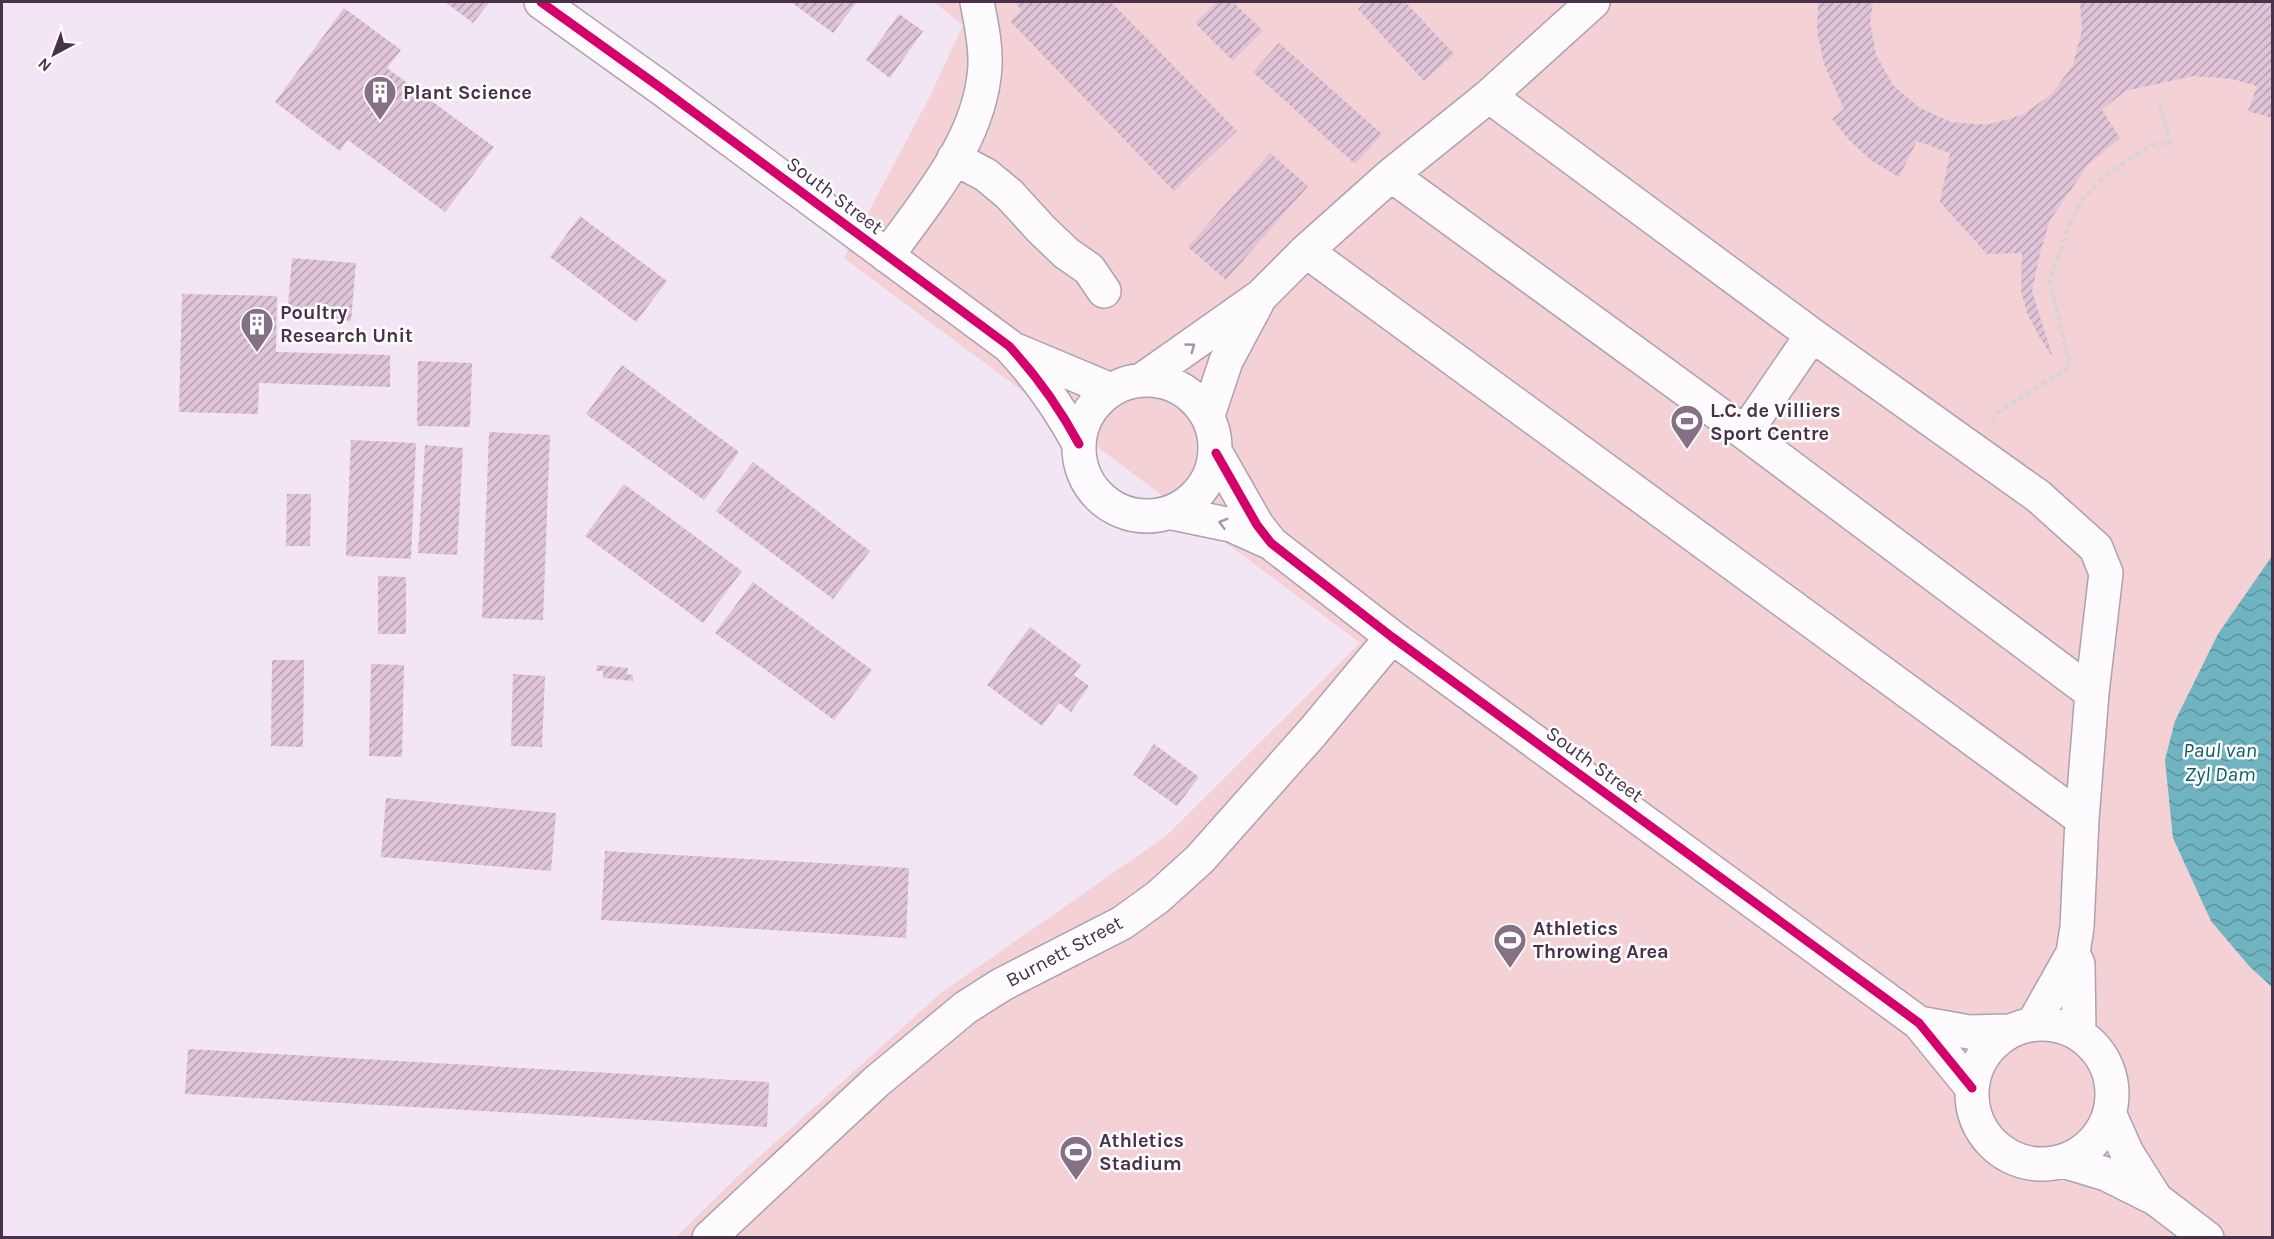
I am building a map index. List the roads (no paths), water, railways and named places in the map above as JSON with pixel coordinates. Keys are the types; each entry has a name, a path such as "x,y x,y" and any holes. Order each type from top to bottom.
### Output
{"street":[{"name":"South Street","path":"541,2 662,88 1008,346 1030,369 1056,403 1079,444"},
{"path":"887,256 940,181 968,134 977,107 985,67 984,36 977,2"},
{"path":"1142,380 1261,296 1306,251 1391,175 1490,96 1593,2"},
{"path":"1490,96 1812,335 2038,496 2096,548 2106,573 2092,693 2082,819 2077,927 2073,953 2022,1027 1990,1045 1977,1065 1972,1088 1973,1110 1982,1131 1998,1149 2018,1160 2040,1165 2063,1161 2084,1151 2100,1135 2110,1114 2112,1092 2108,1069 2096,1049 2079,1034 2058,1025 2022,1027"},
{"path":"954,158 986,175 1009,194 1066,253 1089,269 1104,291"},
{"path":"1391,175 1745,433 2092,693"},
{"path":"1306,251 2082,819"},
{"path":"1208,415 1226,361 1261,296"},
{"path":"1745,433 1812,335"},
{"name":"South Street","path":"1008,346 1111,390"},
{"path":"1142,380 1162,381 1180,388 1208,415 1214,433 1216,453 1212,472 1203,489 1190,503 1173,513 1154,517 1134,516 1115,509 1100,497 1088,482 1080,464 1079,444 1082,428 1089,413 1111,390 1126,383 1142,380"},
{"name":"South Street","path":"1216,453 1257,525 1271,543"},
{"name":"South Street","path":"1173,513 1231,525 1271,543 1392,637 1919,1023 1972,1088"},
{"name":"Burnett Street","path":"709,1238 876,1082 965,1008 1001,985 1122,923 1158,897 1200,859 1311,734 1392,637"},
{"path":"2073,953 2078,964 2079,1034"},
{"name":"South Street","path":"1919,1023 1969,1032 2022,1027"},
{"path":"2110,1114 2127,1153 2157,1199"},
{"path":"2063,1161 2106,1174 2157,1199 2207,1238"}],"water":[{"name":"Paul van Zyl Dam","path":"2272,556 2272,987 2250,967 2211,921 2173,838 2165,760 2175,721 2218,634"}],"place":[{"name":"Plant Science","path":"380,121"},
{"name":"Poultry Research Unit","path":"257,353"},
{"name":"L.C. de Villiers Sport Centre","path":"1687,450"},
{"name":"Athletics Throwing Area","path":"1510,969"},
{"name":"Athletics Stadium","path":"1076,1181"}]}
